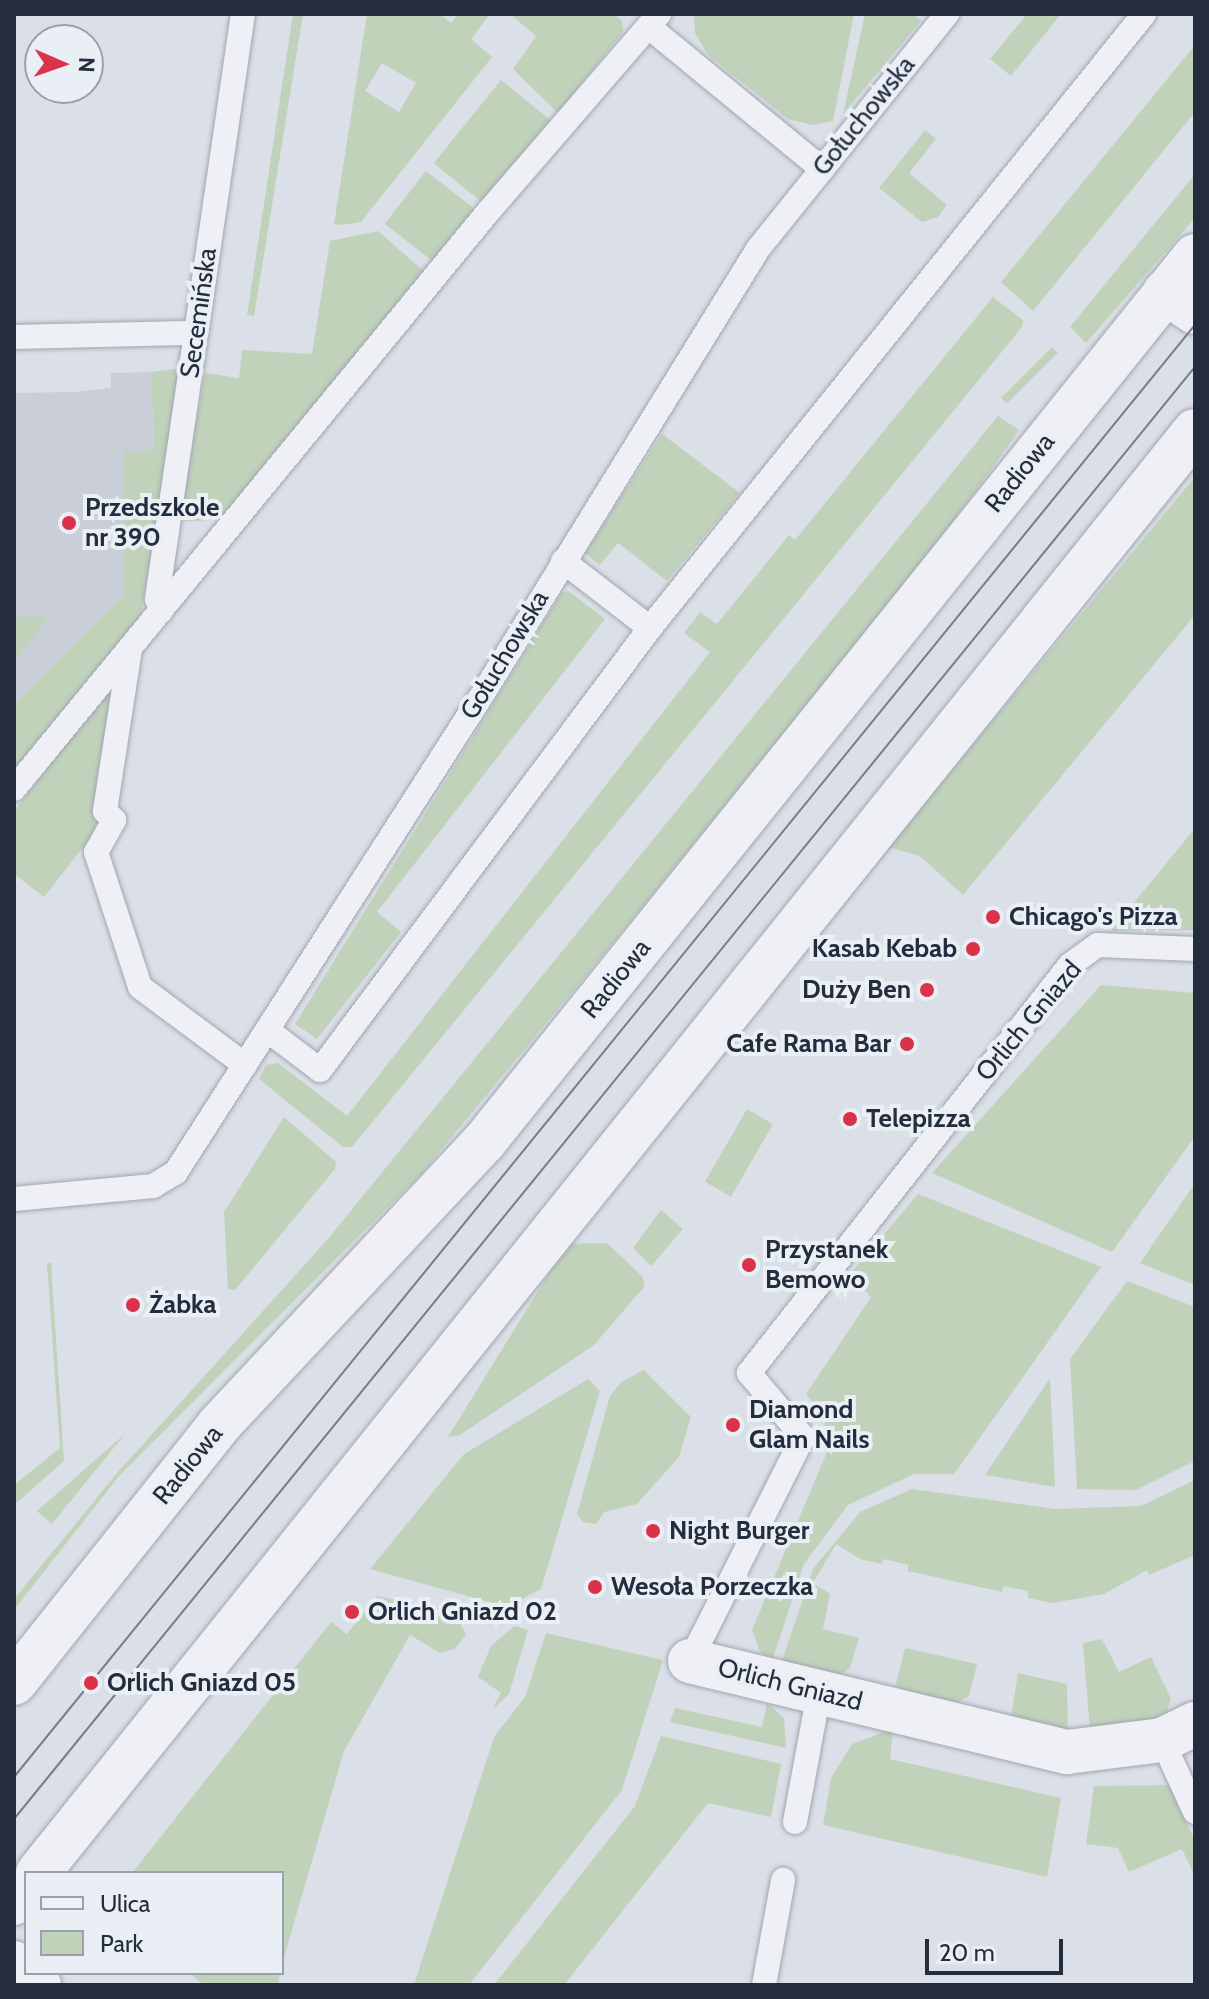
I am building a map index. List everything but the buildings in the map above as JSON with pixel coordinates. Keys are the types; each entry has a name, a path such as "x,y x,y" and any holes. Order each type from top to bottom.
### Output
{"street":[{"name":"Radiowa","path":"14,1683 219,1425 484,1142 1180,302 1195,256"},
{"path":"40,1871 1195,431"},
{"name":"Orlich Gniazd","path":"690,1661 1067,1752 1178,1732"}],"lane":[{"name":"Secemińska","path":"161,611 157,599 243,14"},
{"name":"Gołuchowska","path":"14,1199 164,1182 176,1172 758,249 947,14"},
{"path":"267,1030 320,1070 650,628 1144,14"},
{"path":"14,789 561,124 654,21 822,169"},
{"path":"14,337 196,333"},
{"path":"563,561 650,628"},
{"path":"130,646 105,811 114,820 96,852 140,987 245,1065"},
{"name":"Orlich Gniazd","path":"690,1661 803,1437 749,1373 1070,965 1098,945 1195,949"},
{"path":"795,1822 819,1693"},
{"path":"1178,1732 1195,1812"},
{"path":"764,1985 783,1880"}],"shaded area":[{"name":"Przedszkole nr 390","path":"151,372 154,450 124,452 124,594 14,704 14,377 17,393 76,392 111,388 111,373"}],"green space":[{"path":"293,14 303,14 254,316 247,315"},
{"path":"367,14 440,14 451,23 458,14 490,14 471,39 492,57 361,222 334,224","holes":["382,63 416,83 399,112 365,91"]},
{"path":"510,14 614,14 622,21 623,32 558,113 513,69 536,36"},
{"path":"694,14 854,14 833,121 813,125 788,119 708,55 695,33"},
{"path":"865,14 913,14 921,21 843,114"},
{"path":"1027,14 1061,14 1011,76 990,59"},
{"path":"1195,45 1195,112 1033,311 1001,282"},
{"path":"501,80 552,121 484,204 434,163"},
{"path":"925,130 936,139 909,173 947,205 938,217 922,222 879,188"},
{"path":"426,171 479,212 438,265 385,224"},
{"path":"1195,174 1195,218 1086,343 1070,327"},
{"path":"378,231 427,274 227,519 179,522 205,373 239,378 242,350 312,354 330,241"},
{"path":"993,297 1023,320 1022,327 352,1147 343,1147 259,1079 266,1065 278,1063 347,1116 710,652 684,633 700,612 717,624 789,535 795,540"},
{"path":"1052,347 1058,353 1007,404 1001,398"},
{"path":"183,368 139,625 14,779 14,704 124,594 124,451 154,450 151,372"},
{"path":"998,416 1019,430 991,470 920,566 606,951 422,1173 119,1476 14,1610 14,1599 118,1472 327,1240"},
{"path":"662,434 740,493 667,581 618,543 600,565 585,553"},
{"path":"1195,477 1195,615 963,895 920,856 888,847"},
{"path":"568,591 605,619 377,912 401,932 317,1039 295,1024 561,594"},
{"path":"49,615 14,664 14,617"},
{"path":"120,676 95,832 44,897 14,874 14,811"},
{"path":"1195,828 1195,930 1111,931"},
{"path":"1101,985 1195,993 1195,1136 1112,1252 932,1173"},
{"path":"747,1109 773,1124 731,1197 705,1182"},
{"path":"284,1117 336,1162 335,1169 235,1290 228,1289 224,1212"},
{"path":"1195,1183 1195,1285 1140,1263"},
{"path":"918,1194 1101,1267 954,1474 914,1474 848,1505 804,1564 772,1661 760,1652 752,1630 827,1452 824,1416 806,1394 871,1297 850,1274"},
{"path":"661,1210 683,1229 651,1266 633,1248"},
{"path":"607,1243 642,1276 645,1286 594,1345 460,1435 448,1437 567,1244"},
{"path":"51,1262 64,1461 14,1505 14,1485 60,1448 47,1264"},
{"path":"1127,1281 1195,1307 1195,1461 1136,1490 1077,1489 1070,1359"},
{"path":"644,1370 691,1417 679,1457 637,1504 604,1512 596,1524 583,1522 577,1514 610,1396 621,1382"},
{"path":"1050,1378 1055,1487 985,1475"},
{"path":"588,1379 600,1391 541,1589 507,1607 370,1569 464,1454"},
{"path":"125,1434 52,1524 37,1511"},
{"path":"1195,1480 1195,1555 1149,1575 1147,1570 1104,1594 1052,1603 1028,1598 1028,1591 1004,1586 1002,1592 908,1571 908,1565 884,1559 882,1564 860,1559 836,1544 813,1583 830,1594 823,1629 859,1638 850,1668 835,1678 781,1664 813,1569 860,1512 912,1489 1055,1509 1141,1506"},
{"path":"377,1596 454,1611 466,1635 454,1649 440,1653 410,1635 344,1751 284,1957 284,1871 134,1871 331,1622 347,1634"},
{"path":"514,1626 528,1630 509,1694 493,1709 501,1693 478,1677 491,1646"},
{"path":"546,1633 663,1660 622,1790 469,1985 414,1985 494,1737 525,1697"},
{"path":"1102,1639 1119,1672 1151,1657 1171,1699 1166,1714 1118,1731 1090,1731 1083,1643"},
{"path":"905,1648 977,1664 969,1696 955,1703 903,1694 896,1684"},
{"path":"1018,1673 1067,1684 1068,1732 1011,1717"},
{"path":"767,1703 784,1718 786,1748 670,1722 675,1708 762,1727"},
{"path":"893,1729 890,1759 1061,1798 1047,1877 823,1825 831,1778 852,1744"},
{"path":"661,1736 781,1764 771,1817 708,1803 564,1985 494,1985 635,1806"},
{"path":"1170,1785 1195,1841 1195,1876 1182,1849 1129,1872 1118,1848 1086,1844 1094,1786"},
{"path":"192,1975 280,1975 278,1985 204,1985"}],"tram line":[{"path":"14,1777 1195,325"},
{"path":"14,1819 1195,367"}],"place":[{"name":"Przedszkole nr 390","path":"69,523"},
{"name":"Chicago's Pizza","path":"993,917"},
{"name":"Kasab Kebab","path":"973,949"},
{"name":"Duży Ben","path":"927,990"},
{"name":"Cafe Rama Bar","path":"907,1044"},
{"name":"Telepizza","path":"850,1119"},
{"name":"Przystanek Bemowo","path":"749,1265"},
{"name":"Żabka","path":"133,1305"},
{"name":"Diamond Glam Nails","path":"733,1425"},
{"name":"Night Burger","path":"653,1531"},
{"name":"Wesoła Porzeczka","path":"595,1587"},
{"name":"Orlich Gniazd 02","path":"352,1612"},
{"name":"Orlich Gniazd 05","path":"91,1683"}]}
